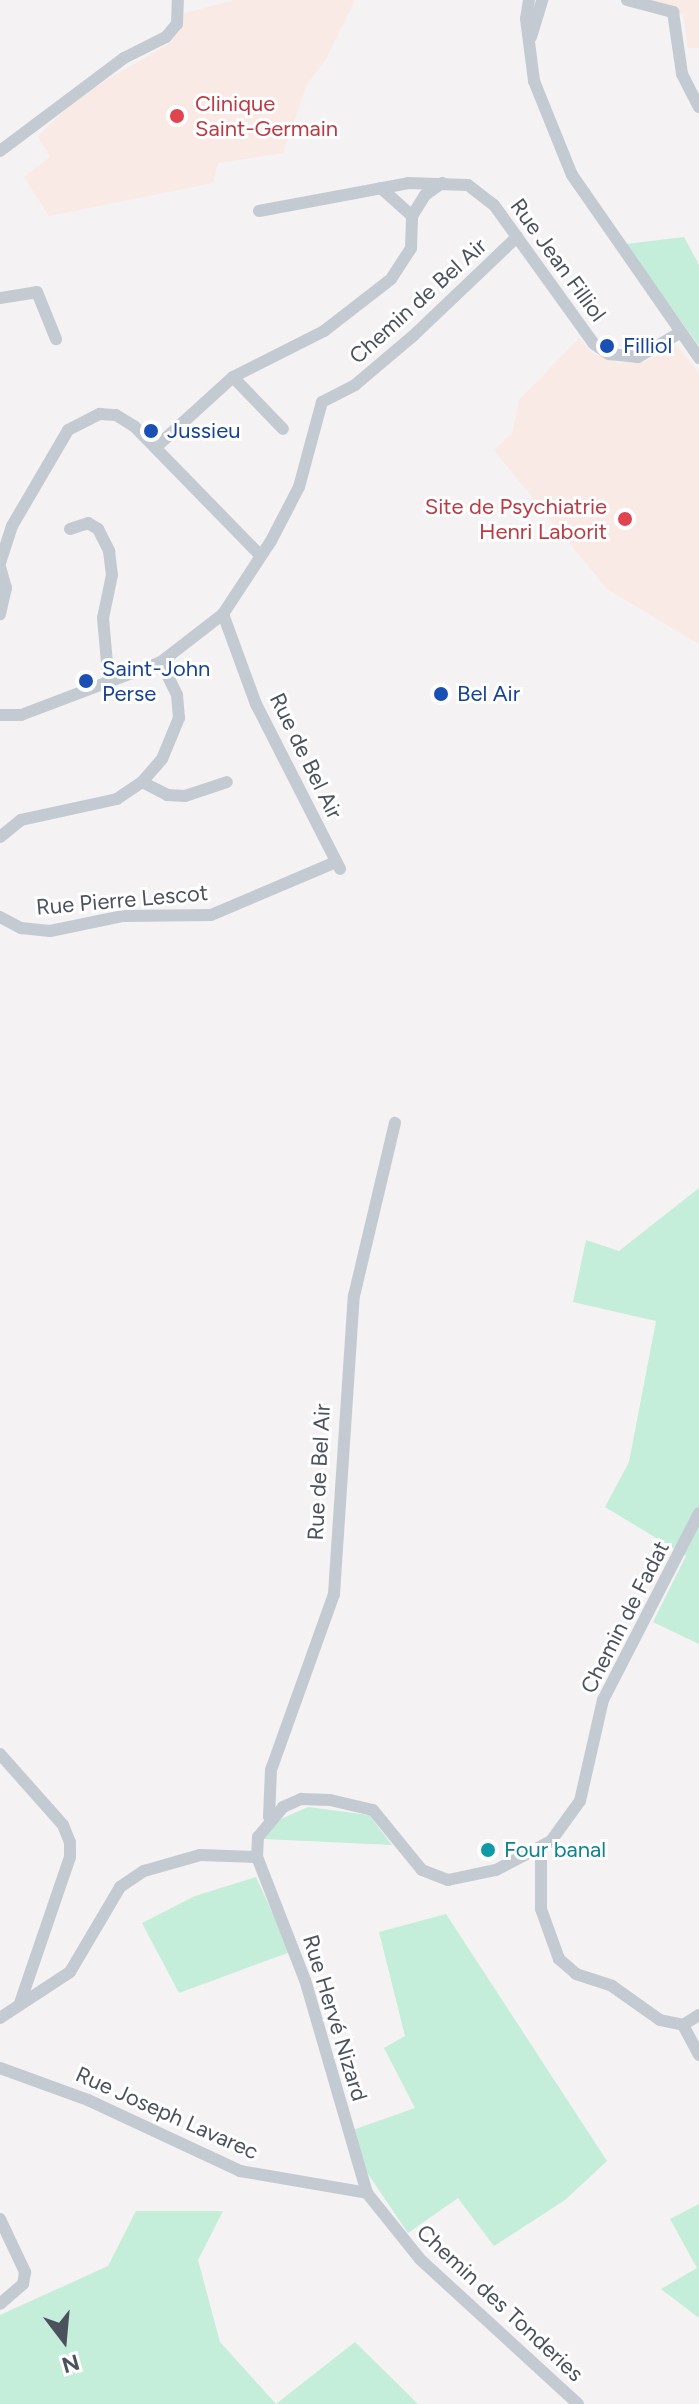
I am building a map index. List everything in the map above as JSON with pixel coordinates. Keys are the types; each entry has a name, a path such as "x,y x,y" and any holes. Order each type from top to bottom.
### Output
{"street":[{"path":"0,151 124,58 166,37 177,24 178,0"},
{"path":"529,0 528,48 534,81 572,175 678,334 699,358"},
{"path":"528,48 542,0"},
{"path":"627,0 673,12 682,74 699,107"},
{"path":"156,447 233,377 324,331 391,279 411,248 412,216 425,195 442,183"},
{"name":"Rue Jean Filliol","path":"259,211 381,188 442,183 482,193 588,337 609,354 638,357 678,334"},
{"path":"381,188 412,216"},
{"name":"Chemin de Bel Air","path":"223,614 299,487 322,402 355,385 393,353 517,237"},
{"path":"0,298 37,292 56,339"},
{"path":"233,377 283,429"},
{"path":"0,614 6,588 0,565 12,526 68,430 82,418 116,415 156,447 260,555"},
{"path":"70,529 88,523 98,529 109,551 112,575 103,618 109,685"},
{"path":"0,715 21,715 109,685 161,662 223,614"},
{"name":"Rue de Bel Air","path":"223,614 256,704 338,865"},
{"path":"0,837 21,820 90,808 142,782 162,759 179,718 177,695 161,662"},
{"path":"142,782 167,795 185,796 227,782"},
{"name":"Rue Pierre Lescot","path":"0,917 21,928 50,931 123,916 211,915 338,865"},
{"name":"Rue de Bel Air","path":"269,1817 271,1770 334,1594 354,1296 395,1123"},
{"name":"Chemin de Fadat","path":"269,1817 301,1799 373,1810 422,1870 448,1880 485,1873 541,1848 580,1801 603,1700 699,1513"},
{"path":"0,1754 63,1825 70,1842 70,1857 20,2003"},
{"path":"0,2018 58,1980 84,1955 120,1887 144,1871 200,1855 257,1857 258,1837 269,1817"},
{"path":"541,1848 541,1909 559,1959 576,1974 612,1986 660,2020 683,2025 699,2015"},
{"name":"Rue Hervé Nizard","path":"257,1857 305,1980 367,2193"},
{"path":"32,1974 58,1980"},
{"path":"683,2025 699,2055"},
{"name":"Rue Joseph Lavarec","path":"0,2068 88,2100 240,2171 367,2193"},
{"name":"Chemin des Tonderies","path":"367,2193 420,2259 578,2404"},
{"path":"0,2219 25,2272 23,2284 0,2304"}],"shaded area":[{"name":"Clinique Saint-Germain","path":"235,0 355,0 326,59 307,84 283,153 218,163 213,183 49,216 24,177 50,157 38,136 79,96 172,42 184,13"},
{"path":"637,0 699,0 699,48 688,48 683,14"},
{"name":"Site de Psychiatrie Henri Laborit","path":"579,338 594,354 619,363 644,362 676,345 699,373 699,644 607,589 494,450 512,434 519,400"}],"green space":[{"path":"684,237 699,265 699,346 626,244"},
{"path":"699,1188 699,1644 653,1622 686,1556 605,1507 629,1462 656,1321 573,1302 586,1240 619,1251"},
{"path":"308,1807 369,1815 392,1845 264,1839 272,1823"},
{"path":"256,1877 290,1952 179,1993 142,1923 195,1896"},
{"path":"446,1914 607,2161 565,2200 494,2246 458,2198 408,2233 364,2168 353,2130 415,2108 384,2048 405,2036 379,1932"},
{"path":"699,2204 699,2318 661,2289 697,2268 670,2219"},
{"path":"136,2211 223,2211 198,2260 220,2342 276,2404 0,2404 0,2315 108,2266"},
{"path":"355,2342 418,2404 276,2404"}],"place":[{"name":"Clinique Saint-Germain","path":"177,116"},
{"name":"Filliol","path":"607,346"},
{"name":"Jussieu","path":"151,431"},
{"name":"Site de Psychiatrie Henri Laborit","path":"625,519"},
{"name":"Saint-John Perse","path":"86,681"},
{"name":"Bel Air","path":"441,694"},
{"name":"Four banal","path":"488,1850"}]}
